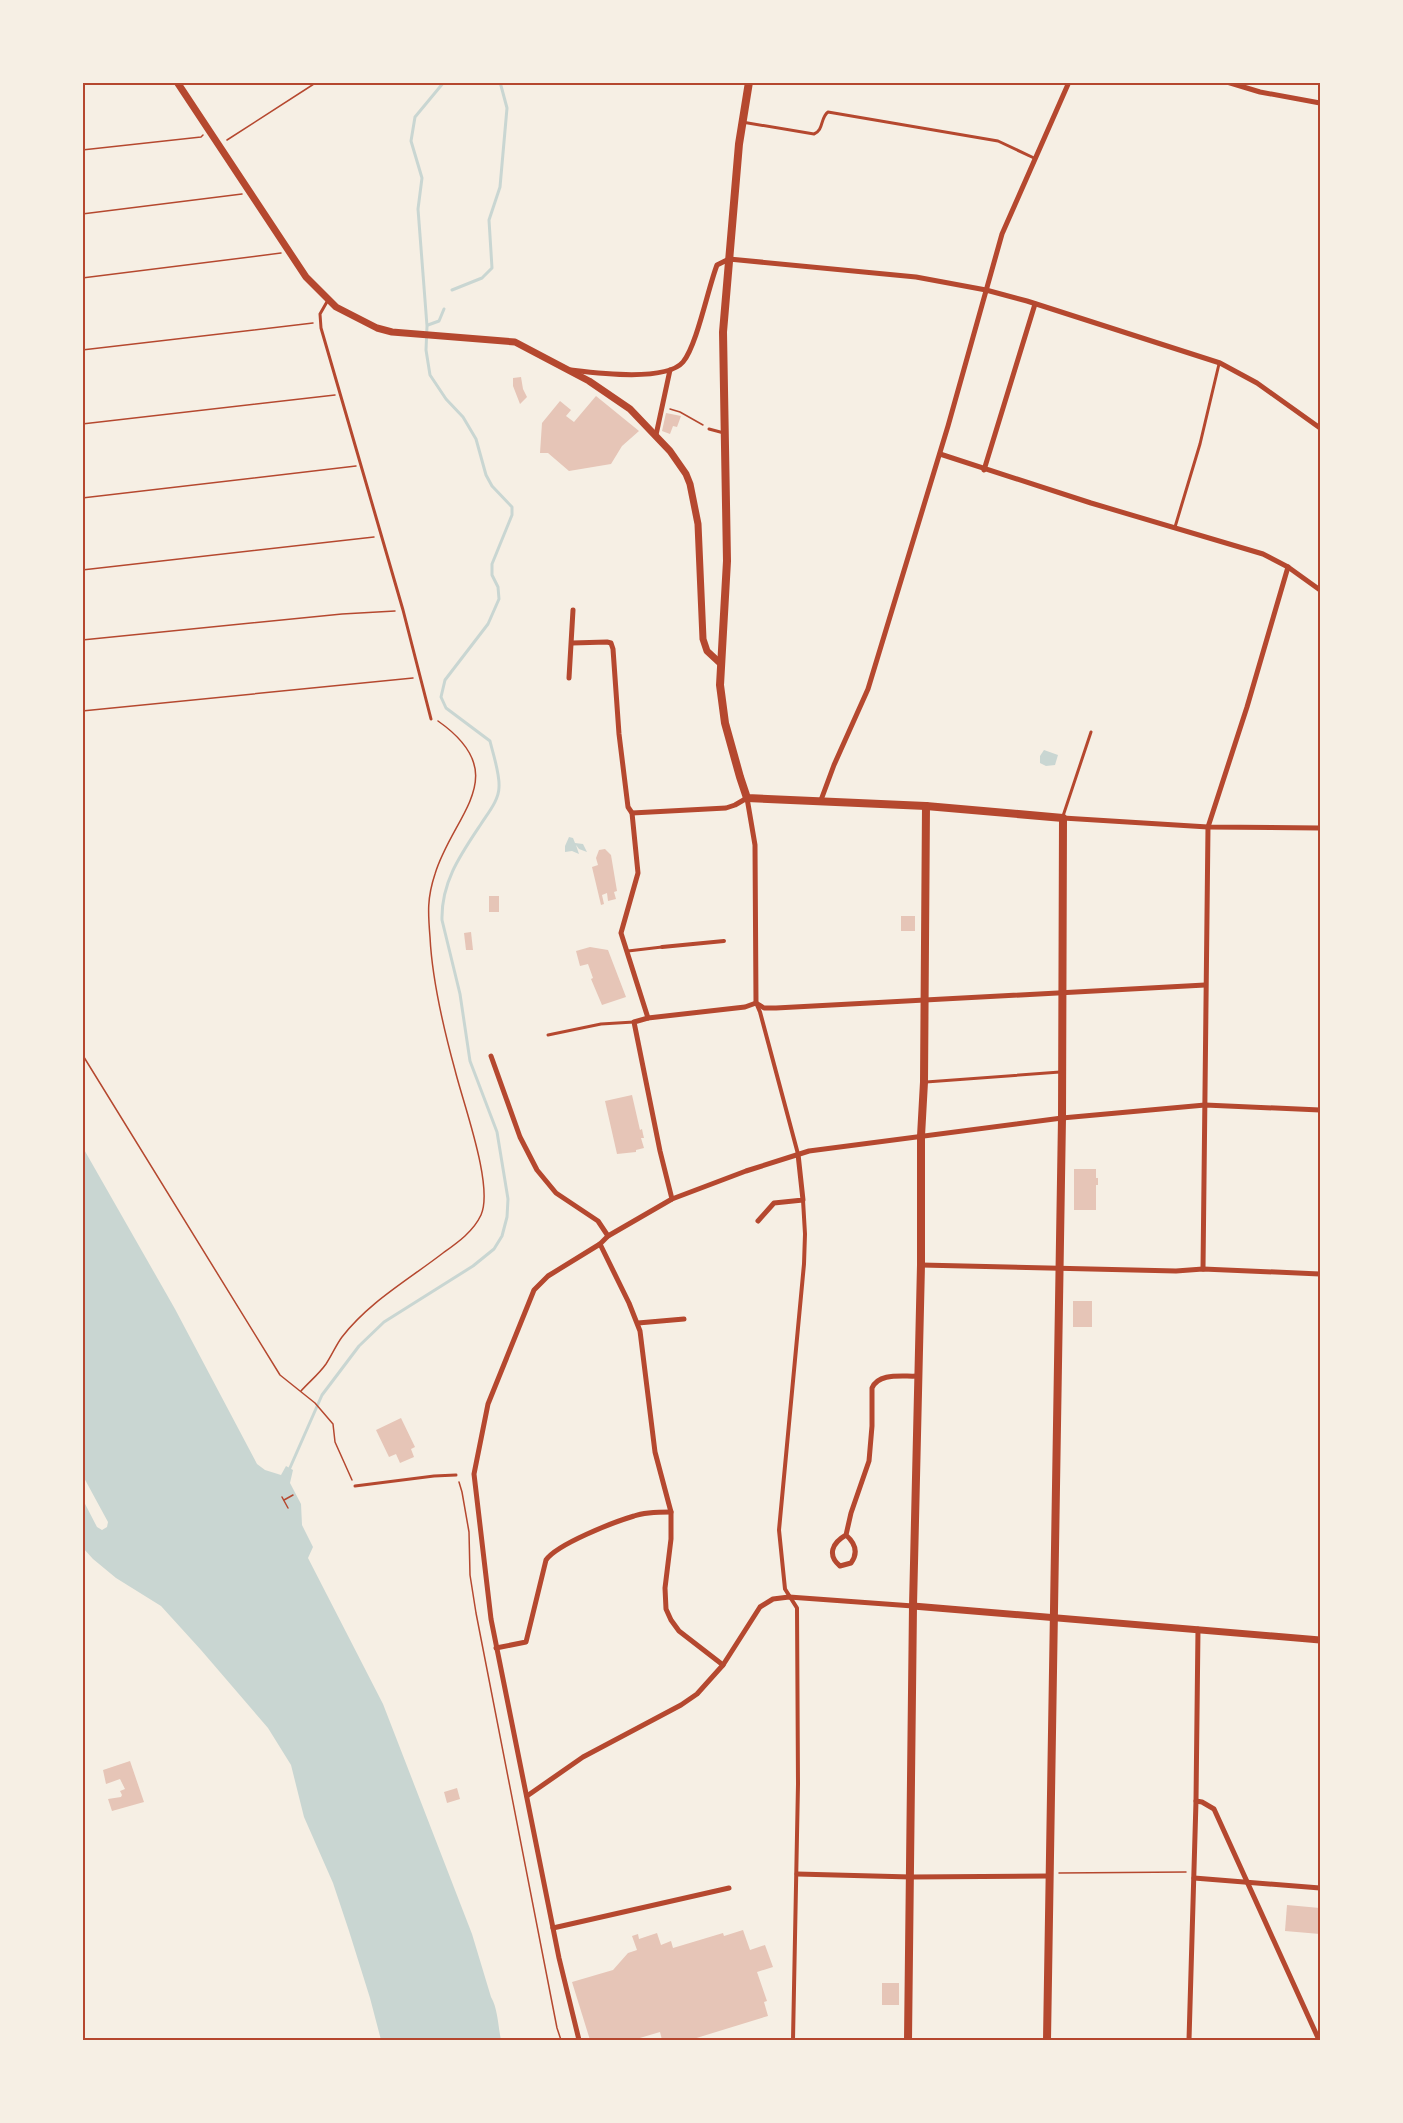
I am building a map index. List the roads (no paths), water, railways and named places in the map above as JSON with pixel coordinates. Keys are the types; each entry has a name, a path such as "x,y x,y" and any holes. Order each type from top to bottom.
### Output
{"main road":[{"path":"748,82 742,122 723,332 728,561 720,685 725,723 736,767 747,798 926,806 1063,818 1062,1118 1047,2040"},
{"path":"908,2040 913,1606 921,1265 921,1136 924,1082 926,806"}],"street":[{"path":"177,82 306,277 328,300 347,313 377,328 445,338 515,342 569,370 630,409 656,435 686,474 694,497 698,524 703,639 707,651 721,664"},
{"path":"821,800 868,689 940,454 1002,234 1069,82"},
{"path":"1227,82 1260,92 1320,103"},
{"path":"569,370 634,375 672,370 684,361 691,347 717,265 729,259 916,277 986,290 1035,304 1220,363 1257,383 1320,428"},
{"path":"984,470 1035,304"},
{"path":"656,435 672,370"},
{"path":"940,454 984,470 1263,554 1288,567 1320,590"},
{"path":"1203,1269 1208,827 1247,707 1288,567"},
{"path":"569,678 573,609"},
{"path":"572,643 611,643 628,807 632,813 638,873 621,933 648,1018"},
{"path":"632,813 726,808 735,806 747,798 755,845 756,1003 798,1154 805,1234 804,1264 779,1530 785,1589 796,1608 797,1874 793,2040"},
{"path":"1063,818 1208,827 1320,828"},
{"path":"662,947 724,940"},
{"path":"756,1003 764,1008 776,1008 1205,985"},
{"path":"672,1199 634,1022 648,1018 745,1007 756,1003"},
{"path":"491,1056 520,1137 532,1161 556,1193 598,1221 608,1236"},
{"path":"579,2040 566,1994 496,1648 489,1608 474,1474 488,1404 534,1290 548,1276 600,1244 608,1236 672,1199 798,1154 859,1143 1062,1118 1205,1105 1320,1110"},
{"path":"758,1221 774,1203 803,1200"},
{"path":"600,1244 638,1323 655,1452 671,1512 671,1539 665,1588 666,1609 679,1631 723,1665"},
{"path":"921,1265 1176,1271 1203,1269 1320,1274"},
{"path":"638,1323 684,1319"},
{"path":"846,1535 854,1545 855,1557 852,1563 840,1566 834,1561 831,1552 834,1544 846,1535 869,1461 874,1383 879,1378 885,1377 918,1376"},
{"path":"496,1648 526,1642 546,1560 550,1554 587,1535 635,1515 671,1512"},
{"path":"527,1796 599,1748 690,1700 723,1665 760,1607 773,1599 913,1606 1320,1640"},
{"path":"1189,2040 1198,1629"},
{"path":"1196,1801 1214,1809 1318,2040"},
{"path":"797,1874 911,1877 1049,1874"},
{"path":"1194,1875 1320,1888"},
{"path":"553,1928 729,1888"}],"lane":[{"path":"742,122 814,134 820,130 824,114 828,112 998,141 1034,158"},
{"path":"328,300 320,314 320,322 403,610 431,719"},
{"path":"1175,527 1200,444 1220,363"},
{"path":"709,429 724,433"},
{"path":"1063,818 1091,732"},
{"path":"627,951 662,947"},
{"path":"548,1035 601,1024 634,1022"},
{"path":"924,1082 1062,1072"},
{"path":"356,1486 456,1475"}],"waterway":[{"path":"289,1470 322,1395 359,1346 384,1322 473,1266 494,1249 502,1236 507,1217 508,1199 497,1132 470,1061 460,994 442,920 445,893 449,881 466,846 495,802 499,792 499,782 490,741 446,708 441,697 445,680 488,624 499,599 498,587 492,575 492,564 512,515 512,507 492,486 486,475 476,439 463,417 446,399 430,375 426,350 427,326 418,209 422,178 411,141 415,117 444,82"},
{"path":"452,290 482,278 492,268 489,220 500,187 507,108 500,82"},
{"path":"428,325 439,321 444,309"}]}
